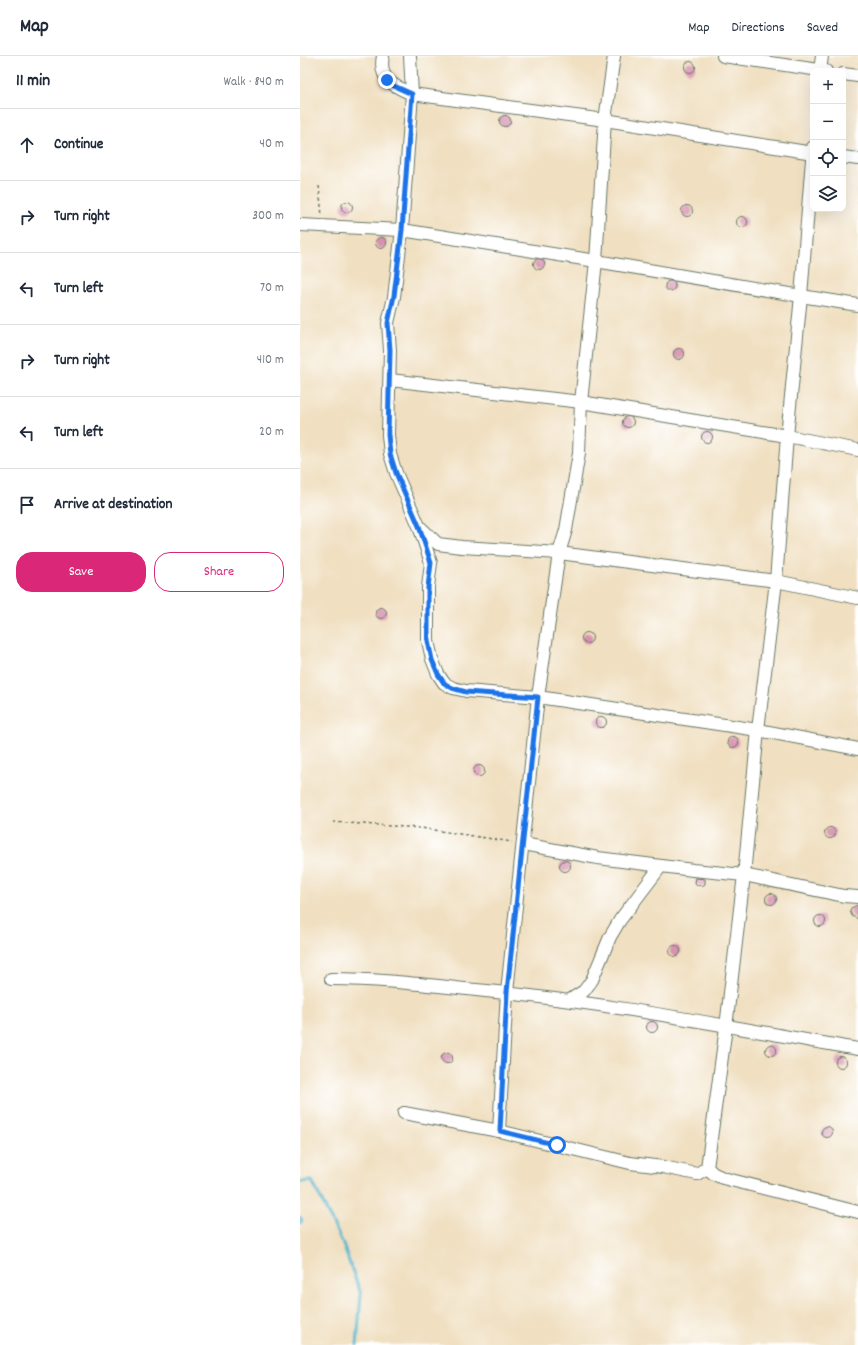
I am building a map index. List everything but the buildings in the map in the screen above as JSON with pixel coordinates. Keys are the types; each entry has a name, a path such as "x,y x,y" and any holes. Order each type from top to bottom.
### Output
{"street":[{"path":"383,56 382,65 387,80 394,86 412,94 605,120 810,153"},
{"path":"410,56 412,94 402,230 394,296 388,323 390,380 388,435 390,454 396,473 419,526 431,563 428,587 428,641 432,660 438,674 444,683 452,688 466,692 538,697 758,730 858,748"},
{"path":"500,1131 507,992 524,844 538,697 559,553 566,530 579,453 581,402 596,261 605,120 614,56"},
{"path":"723,56 810,69"},
{"path":"822,56 822,68"},
{"path":"846,74 858,76"},
{"path":"846,157 858,159"},
{"path":"707,1168 744,875 758,730 776,581 787,436 811,176"},
{"path":"300,225 402,230 858,305"},
{"path":"390,380 581,402 787,436 858,450"},
{"path":"419,526 438,544 462,548 559,553 776,581 858,598"},
{"path":"524,844 598,858 744,875 844,896 858,897"},
{"path":"570,1000 584,991 592,980 610,937 620,920 661,866"},
{"path":"331,979 409,982 570,1000 858,1049"},
{"path":"404,1113 500,1131 630,1163 663,1167 697,1174 707,1168"},
{"path":"707,1168 714,1174 723,1178 858,1212"}],"path":[{"path":"319,186 323,226"},
{"path":"333,822 421,828 524,844"}],"waterway":[{"path":"300,1182 312,1181 342,1242 361,1294 357,1345"},
{"path":"300,1217 302,1220 300,1223"}],"route":[{"path":"387,80 394,86 412,94 402,230 394,296 388,323 390,380 388,435 390,454 407,501 419,526 431,563 428,587 428,641 432,660 438,674 444,683 452,688 466,692 538,697 524,844 507,992 500,1131 557,1145"}]}
